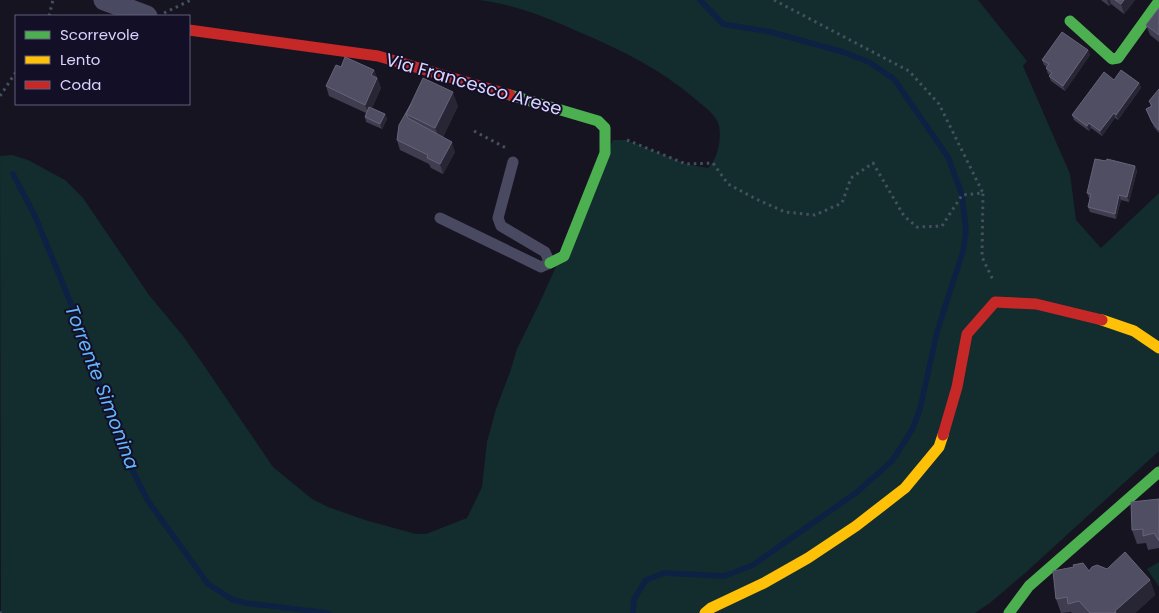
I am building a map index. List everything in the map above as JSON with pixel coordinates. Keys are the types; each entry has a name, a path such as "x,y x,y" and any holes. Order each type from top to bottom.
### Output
{"street":[{"path":"104,0 144,15"},
{"path":"1070,21 1112,59 1118,58 1159,1"},
{"name":"Via Francesco Arese","path":"190,30 378,56 598,120 605,128"},
{"path":"550,263 564,256 568,248 605,153 605,128"},
{"path":"705,613 711,608 764,584 808,558 856,526 905,488 939,447 957,387 967,334 995,302 1036,304 1100,319 1134,331 1159,348"},
{"path":"1008,613 1029,586 1159,472"}],"lane":[{"path":"440,218 541,267 550,263 545,252 501,226 498,218 513,162"}],"path":[{"path":"49,15 52,0"},
{"path":"160,15 191,0"},
{"path":"774,0 909,72 939,104 983,194 982,257 994,280 995,302"},
{"path":"0,96 15,74"},
{"path":"605,128 626,140 686,164 713,163 728,184 786,212 816,215 842,203 851,178 873,162 904,216 918,227 942,226 962,195 983,194"},
{"path":"474,131 512,151 513,162"}],"green space":[{"path":"478,0 978,0 1027,61 1023,66 1070,174 1076,220 1101,248 1159,193 1159,451 1024,574 990,603 975,613 1,613 0,156 12,155 28,160 65,180 83,198 149,295 183,336 205,367 273,467 312,499 328,507 365,520 416,534 426,534 467,518 482,487 487,442 496,409 517,349 613,140 626,140 686,164 708,168 716,155 720,135 718,122 709,110 667,78 639,61 609,45 542,16 517,8"},
{"path":"1159,562 1159,587 1147,569"}],"building":[{"path":"1115,0 1124,0 1121,4"},
{"path":"1159,8 1159,35 1146,25"},
{"path":"1062,32 1088,50 1063,86 1049,76 1052,73 1046,68 1049,64 1042,60"},
{"path":"345,57 374,70 371,75 377,78 365,105 326,86 336,65 341,67"},
{"path":"1121,70 1139,83 1116,115 1114,113 1100,131 1089,123 1087,126 1072,115 1104,72 1114,80"},
{"path":"423,78 453,92 435,128 406,114"},
{"path":"1159,89 1159,130 1152,122 1146,109 1152,106 1149,101"},
{"path":"411,104 406,114 408,118 452,142 440,164 427,158 428,155 397,140 399,125"},
{"path":"369,107 385,114 380,124 365,117"},
{"path":"1095,159 1106,161 1107,159 1135,166 1127,197 1119,195 1115,214 1088,207 1091,194 1087,193"},
{"path":"1159,499 1159,541 1154,533 1143,536 1143,529 1132,530 1131,502"},
{"path":"1125,552 1150,580 1115,611 1116,613 1090,613 1079,601 1068,604 1067,597 1056,599 1053,571 1074,567 1073,565 1083,563 1089,571 1097,565 1107,569"}],"waterway":[{"path":"633,613 634,599 646,580 664,573 724,576 753,565 857,492 892,461 912,430 920,409 937,332 963,251 966,231 962,195 948,157 894,79 869,62 843,52 771,32 723,24 700,0"},
{"name":"Torrente Simonina","path":"13,174 35,216 76,316 121,448 148,501 208,584 233,600 328,613"}],"traffic: fast":[{"path":"1070,21 1112,59 1118,58 1159,1"},
{"path":"510,95 598,121 605,128 605,153 564,256 550,263"},
{"path":"1009,613 1029,586 1159,472"}],"traffic: slow":[{"path":"1102,320 1134,331 1159,348"},
{"path":"705,613 711,608 764,583 808,558 856,526 905,488 939,447 943,435"}],"traffic: jam":[{"path":"190,30 378,56 510,95"},
{"path":"943,435 957,387 967,334 995,302 1036,304 1102,320"}]}
